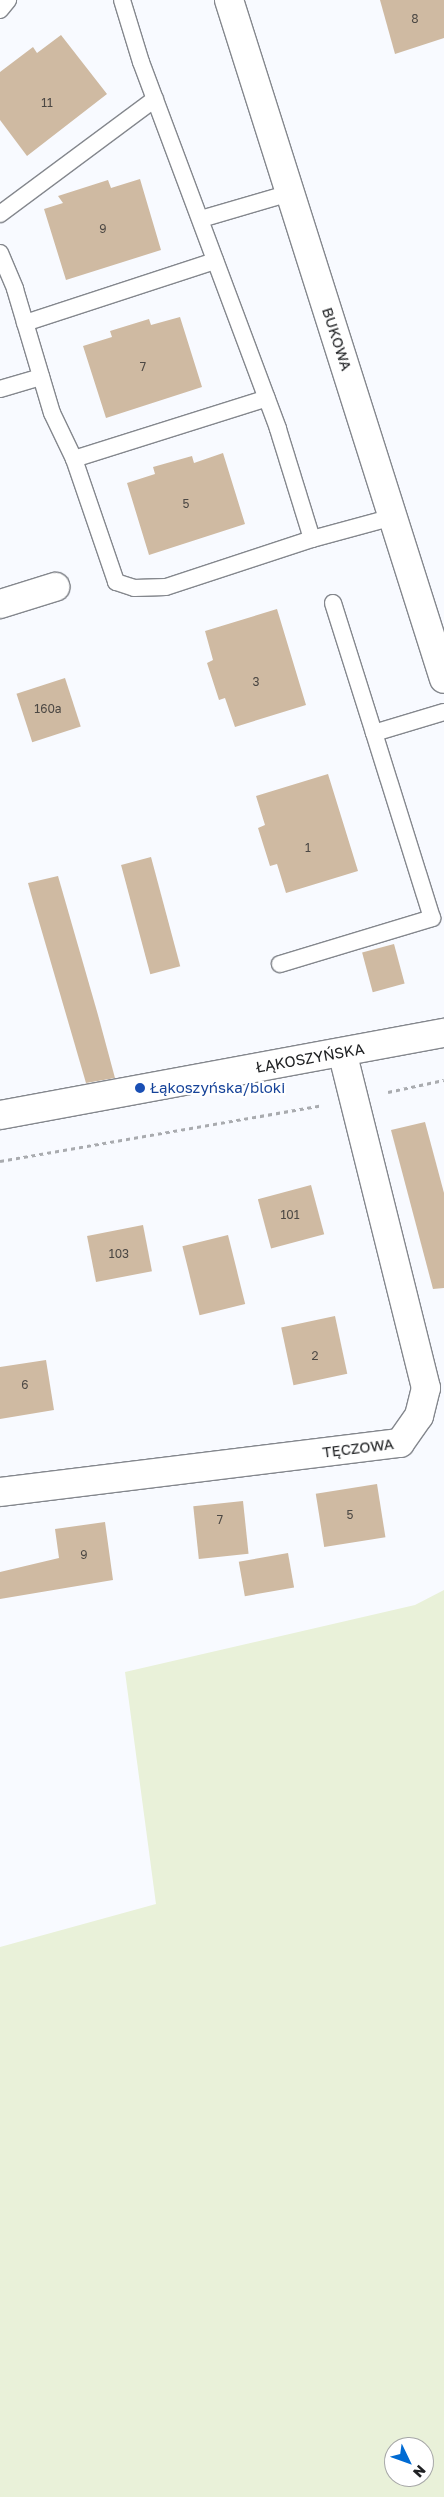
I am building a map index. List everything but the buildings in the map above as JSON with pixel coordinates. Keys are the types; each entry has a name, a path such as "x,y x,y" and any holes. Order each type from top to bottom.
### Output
{"street":[{"name":"BUKOWA","path":"229,0 444,679"},
{"path":"0,604 55,588"},
{"name":"ŁĄKOSZYŃSKA","path":"0,1115 444,1033"},
{"name":"TĘCZOWA","path":"0,1492 400,1443 419,1416 426,1388 356,1100 342,1052"}],"lane":[{"path":"0,10 8,0"},
{"path":"121,3 201,219 215,262 267,398 312,539"},
{"path":"0,214 155,99"},
{"path":"201,219 290,193"},
{"path":"0,253 25,323 52,413 74,459 116,582 134,588 166,587 312,539 393,518"},
{"path":"25,323 215,262"},
{"path":"0,390 41,378"},
{"path":"74,459 267,398"},
{"path":"280,964 432,918 333,603"},
{"path":"374,733 444,712"}],"path":[{"path":"0,1161 356,1100 444,1080"}],"green space":[{"path":"444,1590 444,2497 0,2497 0,1947 156,1904 125,1672 415,1605"}],"place":[{"name":"Łąkoszyńska/bloki","path":"140,1088"}]}
